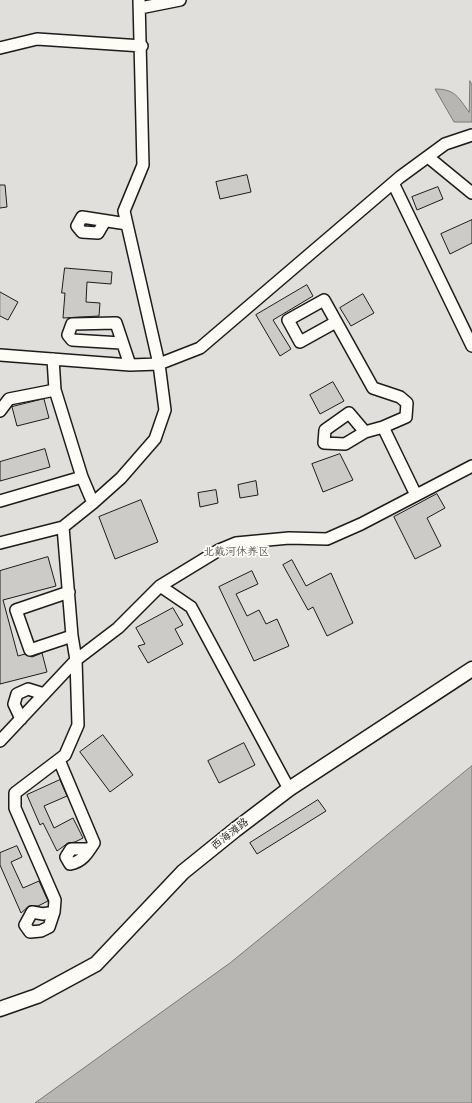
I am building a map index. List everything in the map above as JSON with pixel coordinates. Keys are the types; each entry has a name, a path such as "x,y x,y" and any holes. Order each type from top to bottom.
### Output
{"main road":[{"name":"西海滩路","path":"0,1009 37,996 96,964 183,872 289,788 472,669"}],"street":[{"path":"0,543 64,527 121,478 155,439 165,410 159,364 124,211 143,165 142,46 140,4 180,0"},
{"path":"0,48 37,39 142,46"},
{"path":"0,355 130,365 159,364 200,348 393,183 445,144 472,135"},
{"path":"428,157 472,192"},
{"path":"393,183 472,346"},
{"path":"105,221 127,224"},
{"path":"336,322 373,388 400,397 407,403 406,417 383,427 365,432"},
{"path":"121,343 130,365"},
{"path":"53,359 55,390 82,477 93,503"},
{"path":"0,411 9,399 55,390"},
{"path":"383,427 416,495"},
{"path":"0,741 76,660 118,628 160,586 219,550 236,543 289,538 327,539 361,524 472,466"},
{"path":"0,501 82,477"},
{"path":"54,912 55,900 15,808 15,793 64,755 78,725 76,660 72,636 64,527"},
{"path":"160,586 191,607 289,788"},
{"path":"69,592 16,610 30,650 72,636"},
{"path":"20,719 14,704 17,694 28,689 44,694"},
{"path":"59,760 94,843 90,849"}],"green space":[{"name":"北戴河休养区","path":"0,0 472,0 472,1103 0,1103"}],"shaded area":[{"path":"470,81 472,85 472,122 454,122 435,89 442,89 452,92 459,98 469,112"},
{"path":"472,766 472,1103 35,1103 230,963"}],"building":[{"path":"247,175 251,192 220,199 216,182"},
{"path":"0,185 5,185 7,207 0,208"},
{"path":"438,187 443,199 417,210 412,197"},
{"path":"472,220 472,243 450,254 441,234"},
{"path":"65,268 112,272 111,284 87,282 86,302 100,303 99,316 63,318 65,293 62,293"},
{"path":"307,285 313,296 273,320 291,349 280,356 256,315"},
{"path":"0,292 18,302 8,320 0,316"},
{"path":"363,294 374,313 351,326 340,308"},
{"path":"333,382 344,401 320,414 310,395"},
{"path":"44,399 49,418 17,426 12,407"},
{"path":"45,449 50,467 0,481 0,462"},
{"path":"340,454 353,480 323,492 312,464"},
{"path":"256,481 258,495 240,498 238,485"},
{"path":"216,490 218,503 200,507 198,493"},
{"path":"437,494 445,508 427,518 441,546 415,559 394,517"},
{"path":"141,500 158,542 115,559 99,517"},
{"path":"48,557 56,586 3,600 18,656 25,654 32,657 42,653 47,672 0,684 0,571"},
{"path":"292,560 306,586 331,573 353,623 327,636 313,607 308,610 283,565"},
{"path":"252,571 258,584 236,594 247,616 259,610 266,624 277,619 289,646 254,661 219,587"},
{"path":"173,608 183,625 175,629 183,644 148,663 138,646 145,644 136,628"},
{"path":"103,735 133,775 110,792 80,752"},
{"path":"244,743 255,765 219,783 208,761"},
{"path":"60,780 67,796 44,806 54,828 73,818 83,838 75,842 68,843 57,851 43,823 40,825 27,795"},
{"path":"318,800 326,811 257,854 250,843"},
{"path":"17,846 22,857 11,862 23,888 39,881 48,901 38,906 29,906 21,913 0,865 0,853"}]}
